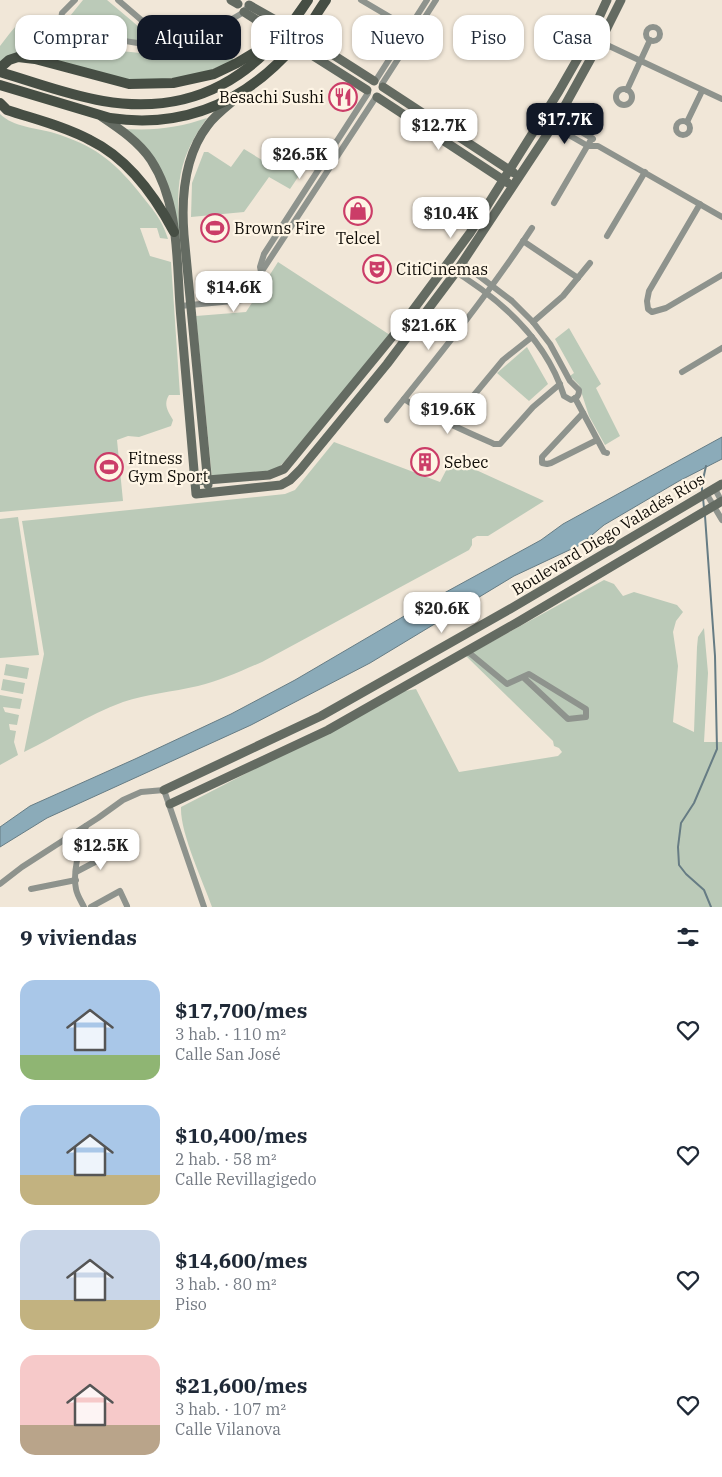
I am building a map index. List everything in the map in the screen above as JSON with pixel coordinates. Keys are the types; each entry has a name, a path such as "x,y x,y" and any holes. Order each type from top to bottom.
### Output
{"main road":[{"path":"297,15 308,0"},
{"path":"316,15 326,0"},
{"path":"0,68 9,60 18,57 34,59 129,84 173,83 214,74 251,55"},
{"path":"0,72 103,101 129,104 164,104 183,101 220,87 240,75 256,60"},
{"path":"0,85 101,116 126,120 153,120 198,113 244,92 280,60"},
{"path":"0,103 7,110 84,137 114,156 140,181 164,212 174,232"}],"street":[{"path":"74,0 62,14 61,19 65,25 70,28 137,42"},
{"path":"118,0 137,16"},
{"path":"361,0 386,15"},
{"path":"420,15 427,0"},
{"path":"424,15 436,0"},
{"path":"600,15 607,0"},
{"path":"610,22 621,0"},
{"path":"234,2 256,15"},
{"path":"237,15 246,9"},
{"path":"628,90 650,40"},
{"path":"610,46 722,99"},
{"path":"320,60 514,186"},
{"path":"342,60 520,177"},
{"path":"372,94 368,85 379,83 393,60"},
{"path":"195,481 269,475 284,469 402,325 446,266 504,180 576,60"},
{"path":"101,116 137,143 151,160 167,197 174,232 196,494 269,487 280,485 290,480 300,470 387,364 456,272 514,186 556,122 590,60"},
{"path":"180,306 243,300 372,94 383,92 379,83"},
{"path":"687,122 702,90"},
{"path":"208,493 182,212 183,186 186,170 208,124 244,92"},
{"path":"556,122 592,138 598,146 722,217"},
{"path":"556,122 588,146 598,146"},
{"path":"554,203 592,138"},
{"path":"607,236 645,172"},
{"path":"700,204 650,291 647,301 648,309 652,312 666,308 722,275"},
{"path":"386,420 493,285 532,228"},
{"path":"523,241 578,278"},
{"path":"446,266 486,293 517,318 541,350 560,384 564,396 572,400 578,396 579,390 570,381 550,344 524,311 493,285 462,263"},
{"path":"533,322 562,296 590,263"},
{"path":"450,424 503,360 532,336"},
{"path":"541,350 550,344"},
{"path":"682,372 722,348"},
{"path":"404,399 424,412 494,444 500,444 533,408 560,384"},
{"path":"575,398 606,453"},
{"path":"583,413 542,457 542,463 551,463 598,440"},
{"path":"284,469 290,480"},
{"path":"714,489 720,502 722,520"},
{"name":"Boulevard Diego Valadés Ríos","path":"164,790 321,716 510,609 714,489"},
{"name":"Boulevard Diego Valadés Ríos","path":"170,804 328,730 467,651 720,502"},
{"path":"467,651 507,684 529,674 586,709 586,717 568,719 523,677"},
{"path":"0,884 22,867 123,800 141,792 164,790 204,907"},
{"path":"84,907 76,889 76,872 86,826"},
{"path":"76,872 116,851"},
{"path":"31,889 76,880"},
{"path":"90,907 120,891 127,906"}],"green space":[{"path":"83,0 107,0 125,15 71,15"},
{"path":"127,17 137,25 137,41 127,39"},
{"path":"15,27 15,58 0,64 0,46"},
{"path":"127,51 137,52 137,60 234,60 200,75 140,82 45,60 127,60"},
{"path":"0,114 12,122 54,133 80,143 111,162 148,203 159,219 168,239 160,238 157,228 140,228 150,256 171,262 180,395 169,395 166,402 173,420 171,426 139,437 128,436 117,440 123,501 0,512"},
{"path":"207,118 188,151 183,166 178,197 182,251 173,208 160,174 118,128 140,130 163,128"},
{"path":"294,139 315,152 290,189 269,177 244,212 191,217 192,183 204,152 208,152 231,167 244,149 275,168"},
{"path":"278,262 390,335 276,470 212,478 196,316 246,312"},
{"path":"569,328 601,384 596,388 620,436 605,445 589,416 579,385 570,376 574,373 555,339"},
{"path":"527,347 548,384 529,401 497,373"},
{"path":"334,442 440,482 452,459 544,501 488,536 477,536 472,539 472,545 469,550 262,662 206,684 123,702 97,713 24,752 44,654 22,521 285,494 295,490"},
{"path":"18,517 39,655 0,658 0,519"},
{"path":"604,580 614,584 623,596 634,592 677,605 683,612 676,621 673,632 678,666 673,722 694,732 697,647 698,637 704,628 708,673 704,742 722,742 722,907 212,907 188,843 181,807 405,691 416,689 459,772 558,756 562,752 554,746 553,741 466,656"},
{"path":"6,664 29,668 27,679 4,675"},
{"path":"3,679 25,683 23,694 1,690"},
{"path":"0,695 22,699 20,709 3,707 5,712 19,715 17,725 9,724 10,730 16,731 14,742 18,755 0,765"}],"water":[{"path":"722,437 722,459 679,481 604,525 580,545 514,576 370,663 251,725 47,818 0,847 0,827 30,806 231,714 295,680 435,598 541,540 563,524"}],"waterway":[{"path":"702,491 706,466"},
{"path":"703,498 704,508"},
{"path":"705,516 715,656 717,749 694,803 681,823 678,847 679,865 704,890 711,907"}],"place":[{"name":"Besachi Sushi","path":"343,97"},
{"name":"Telcel","path":"358,211"},
{"name":"Browns Fire","path":"215,228"},
{"name":"CitiCinemas","path":"377,269"},
{"name":"Sebec","path":"425,462"},
{"name":"Fitness Gym Sport","path":"109,467"}]}
